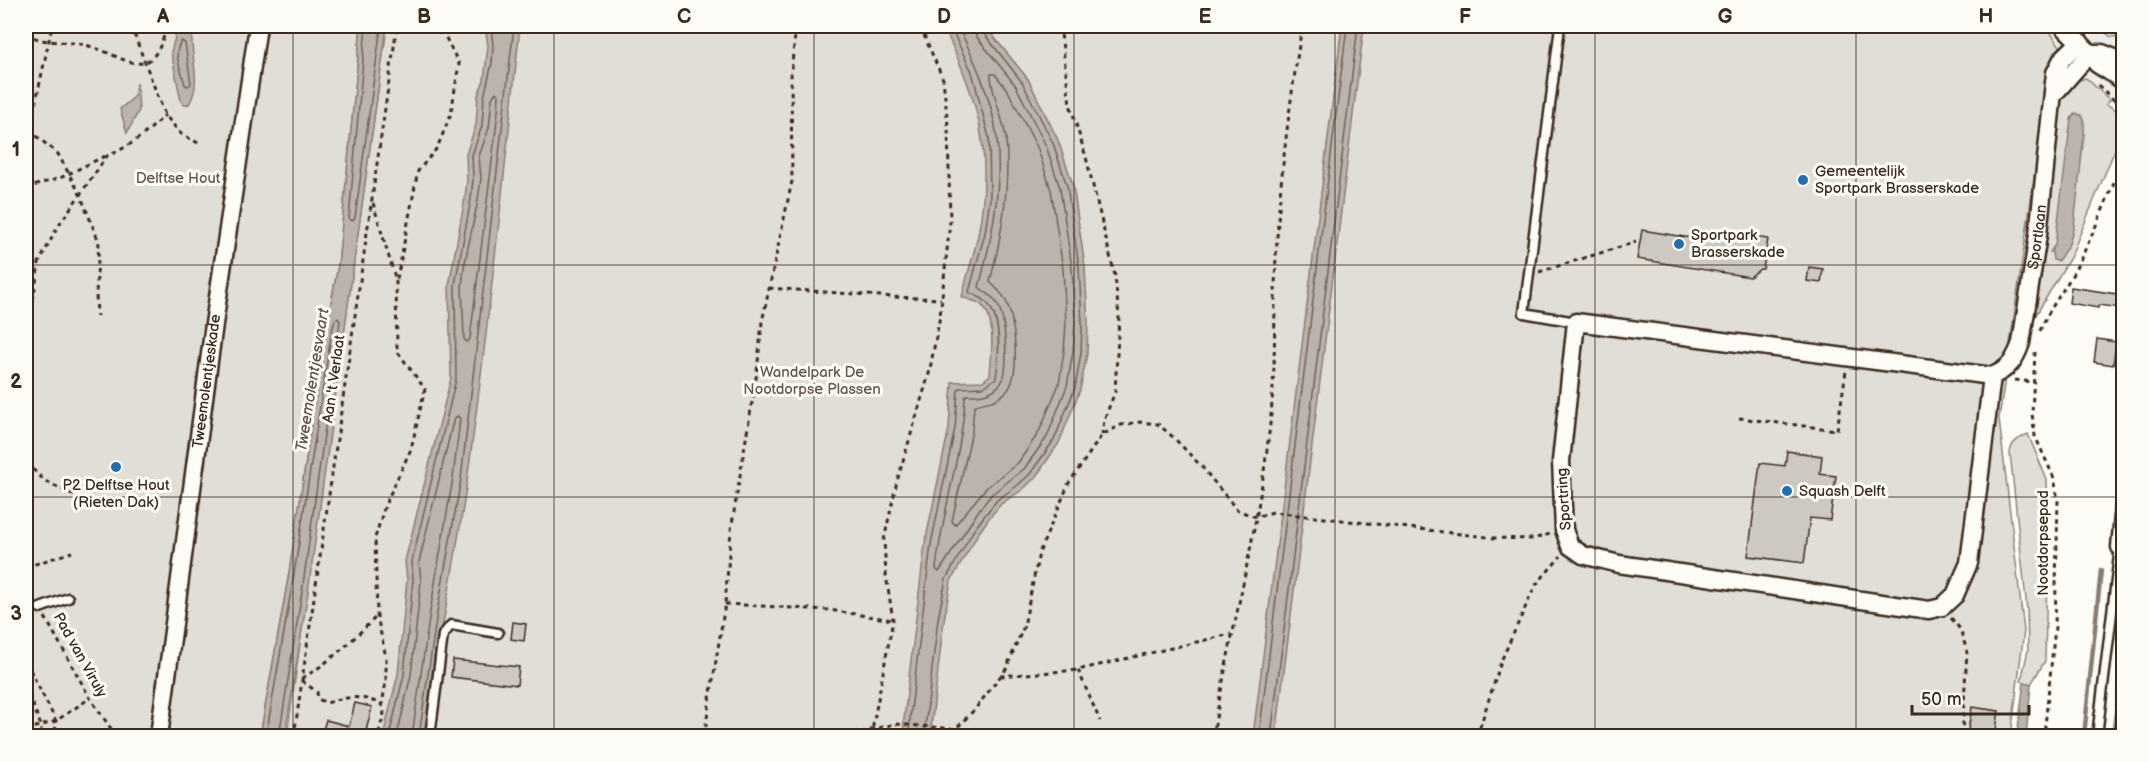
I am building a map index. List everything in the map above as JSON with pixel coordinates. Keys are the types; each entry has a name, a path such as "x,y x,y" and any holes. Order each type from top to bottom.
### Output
{"street":[{"name":"Tweemolentjeskade","path":"159,736 258,26"},
{"path":"2063,26 2097,64 2124,81"},
{"path":"2085,48 2124,62"},
{"name":"Sportlaan","path":"1998,374 2011,364 2021,344 2038,235 2054,94 2085,48"},
{"path":"1576,322 1998,374 1969,563 1955,595 1942,607"},
{"name":"Sportring","path":"1576,322 1561,461 1567,538 1583,555 1619,564 1929,610 1942,607"},
{"path":"2120,548 2124,505"}],"lane":[{"path":"1560,26 1524,313 1576,322"},
{"path":"2097,736 2120,548"},
{"path":"40,608 68,598"},
{"path":"430,736 444,635 451,625 498,633"}],"path":[{"path":"26,148 52,26"},
{"path":"131,26 165,115 181,134 200,144"},
{"path":"26,33 38,39 86,45 134,64 146,62 153,57 163,43 167,26"},
{"name":"Aan 't Verlaat","path":"294,736 397,26"},
{"path":"378,736 384,712 382,705 386,681 386,657 377,616 375,538 385,505 411,449 425,389 397,351 396,281 418,171 437,148 451,114 459,64 440,26"},
{"path":"706,736 725,604 731,530 757,372 762,322 792,180 791,72 796,26"},
{"path":"871,736 893,620 886,575 884,540 897,481 929,374 942,298 950,222 948,125 943,79 920,26"},
{"path":"853,736 896,724 956,729 975,709 1006,669 1024,626 1039,553 1047,533 1069,483 1102,435 1104,420 1114,392 1119,317 1115,276 1086,157 1070,104 1060,26"},
{"path":"1213,736 1256,516 1270,424 1276,332 1277,241 1285,135 1302,26"},
{"path":"26,188 69,174 119,151 148,132 165,115"},
{"path":"29,130 58,154 80,194 99,242 96,294 98,316"},
{"path":"26,345 39,263 58,226 107,156"},
{"path":"2040,333 2052,307 2086,249 2124,158"},
{"path":"372,201 396,281"},
{"path":"1529,275 1636,242"},
{"path":"769,288 942,298"},
{"name":"Nootdorpsepad","path":"2036,344 2032,414 2035,436 2054,478 2058,500 2055,627 2044,736"},
{"path":"1739,418 1837,430 1848,357"},
{"path":"1102,435 1121,425 1140,422 1158,424 1202,467 1237,510 1256,516 1273,512 1495,538 1567,538"},
{"path":"26,463 45,481 78,497"},
{"path":"1477,736 1502,659 1535,586 1567,538"},
{"path":"26,567 72,552"},
{"name":"Pad van Viruly","path":"26,582 90,698 116,736"},
{"path":"725,604 829,610 893,620"},
{"path":"1942,607 1960,629 1967,651 1962,736"},
{"path":"377,616 339,654 302,679 317,692 318,699 327,703 345,697 373,701 382,705"},
{"path":"1000,676 1078,670 1232,634"},
{"path":"26,662 56,721 55,736"},
{"path":"1078,670 1100,721"},
{"path":"26,687 41,726 41,736"},
{"path":"26,730 56,721 90,698"},
{"path":"956,729 959,736"}],"shaded area":[{"path":"2046,26 2123,26 2123,111 2082,77"}],"green space":[{"name":"Delftse Hout","path":"26,26 361,26 338,266 325,334 289,573 260,736 26,736"},
{"name":"Wandelpark De Nootdorpse Plassen","path":"387,26 1342,26 1256,736 287,736"},
{"name":"Sportpark Brasserskade","path":"1362,26 2046,26 2060,46 2050,69 1999,419 2024,631 2011,736 1274,736"},
{"path":"2097,26 2123,26 2123,36 2111,37"},
{"path":"2086,78 2110,100 2106,104 2122,113 2123,130 2071,256 2027,330 2061,95 2072,82"},
{"path":"2028,434 2047,480 2048,530 2045,661 2031,684 2021,681 2028,650 2027,609 2010,453 2013,443"},
{"path":"2123,644 2123,736 2113,736"}],"water":[{"path":"178,26 193,26 195,85 189,104 184,105 181,101 171,52"},
{"path":"361,26 387,26 308,592 285,736 260,736 289,573 325,334 338,266"},
{"path":"485,26 520,26 489,310 467,481 425,736 383,736 398,674 407,580 405,561 451,378 449,285 465,198 466,154 476,125 478,95 484,80 488,46"},
{"path":"943,26 985,26 1028,79 1058,140 1073,185 1085,267 1087,354 1080,390 1059,443 1035,478 1001,504 989,518 951,581 930,736 903,736 925,543 949,428 952,382 983,381 990,375 991,358 992,337 989,317 978,303 962,297 979,230 983,201 983,149 973,101"},
{"path":"1342,26 1364,26 1276,736 1253,736"},
{"path":"137,83 139,110 127,133 120,109 134,97"},
{"path":"2075,113 2084,119 2084,134 2074,226 2069,244 2058,261 2053,260 2052,252 2050,252 2055,245 2071,119"},
{"path":"2024,682 2031,684 2026,736 2017,736"}],"building":[{"path":"1642,230 1691,238 1691,236 1708,238 1710,230 1768,239 1763,269 1750,277 1637,259"},
{"path":"1809,267 1823,269 1821,283 1807,281"},
{"path":"2071,287 2123,295 2121,308 2099,305 2098,308 2069,303"},
{"path":"2097,339 2116,342 2113,365 2094,362"},
{"path":"1787,451 1822,456 1820,474 1836,476 1830,520 1810,518 1804,563 1748,556 1760,463 1785,466"},
{"path":"513,622 526,624 524,641 511,639"},
{"path":"453,660 519,667 517,685 451,677"},
{"path":"355,703 372,707 366,731 372,733 372,736 321,736 326,720 349,726"},
{"path":"1972,707 1999,711 1995,736 1967,736"}],"waterway":[{"path":"2084,736 2101,570"},
{"path":"2113,736 2124,650"}],"place":[{"name":"Gemeentelijk Sportpark Brasserskade","path":"1803,180"},
{"name":"Sportpark Brasserskade","path":"1679,244"},
{"name":"P2 Delftse Hout (Rieten Dak)","path":"116,467"},
{"name":"Squash Delft","path":"1787,491"}],"water label":[{"name":"Tweemolentjesvaart","path":"313,380"}]}
